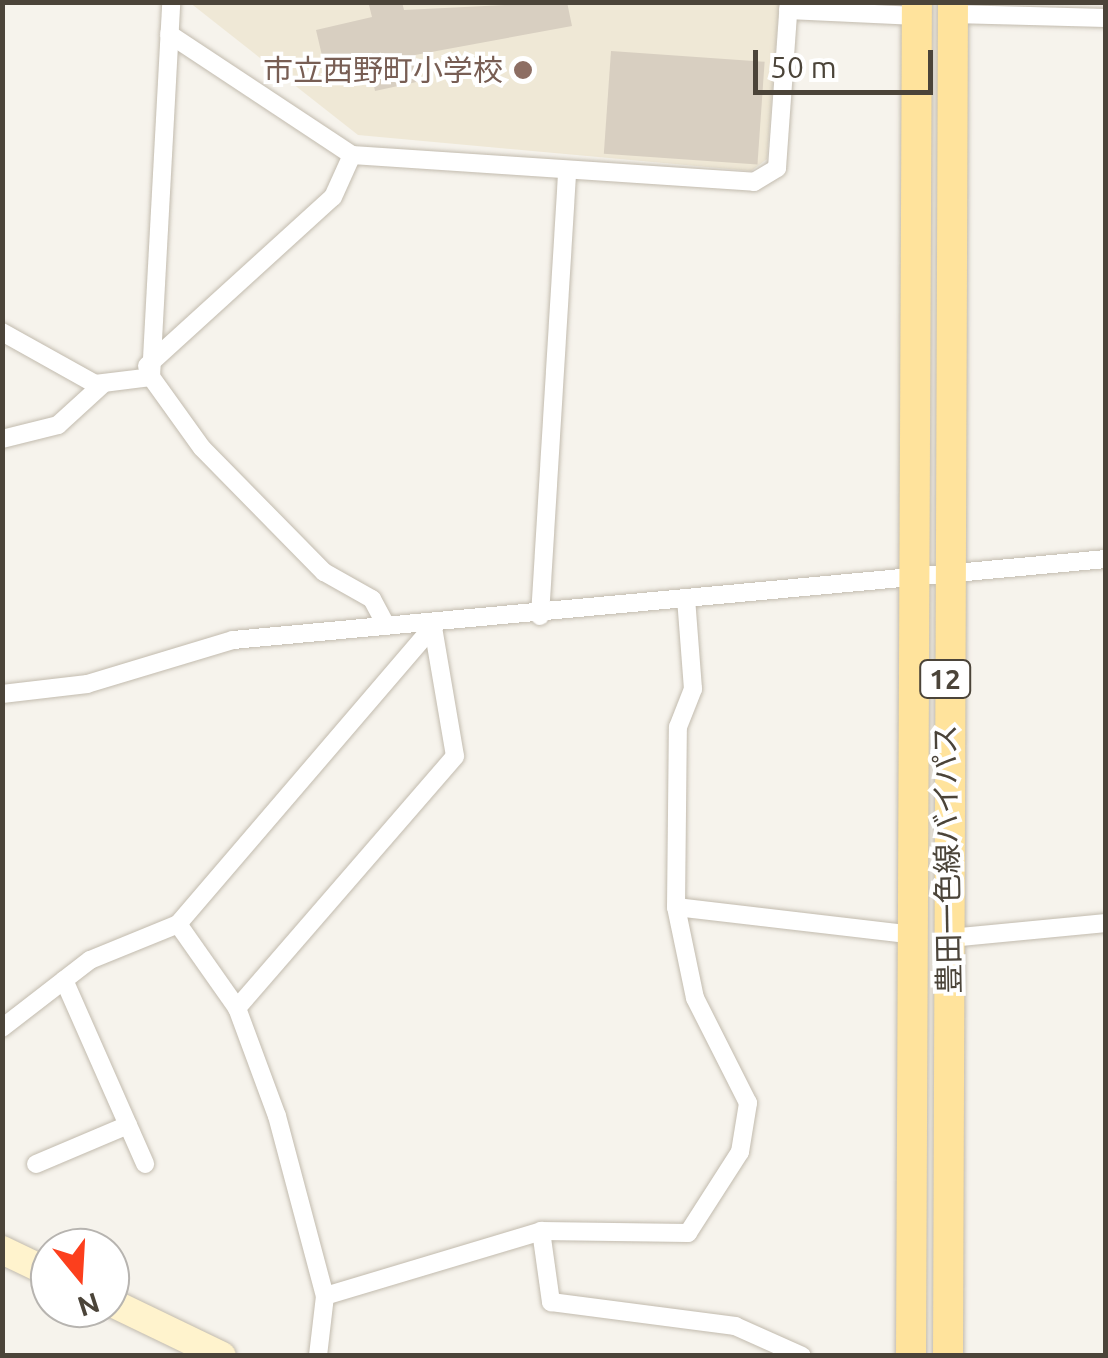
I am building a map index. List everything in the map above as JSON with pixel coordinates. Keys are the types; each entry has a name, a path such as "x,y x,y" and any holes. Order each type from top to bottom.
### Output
{"main road":[{"name":"豊田一色線バイパス","path":"948,1356 950,938 944,572 953,8"},
{"name":"豊田一色線バイパス","path":"911,1356 907,934 917,9"},
{"path":"2,1250 30,1263"},
{"path":"130,1312 222,1356"}],"street":[{"path":"171,2 149,371 202,448 324,572 372,598 385,623"},
{"path":"169,34 352,155 754,182 776,168 788,6 917,9"},
{"path":"953,8 1106,18"},
{"path":"2,438 44,433 103,384 149,371 332,197 352,155"},
{"path":"540,616 567,172"},
{"path":"2,332 103,384"},
{"path":"2,694 73,688 233,640 385,623 432,627 944,572 1106,559"},
{"path":"325,1296 542,1231 688,1232 740,1152 748,1103 695,998 676,907 678,727 693,689 686,599"},
{"path":"2,1028 64,980 178,924 432,627"},
{"path":"237,1008 455,756 432,627"},
{"path":"676,907 907,934"},
{"path":"950,938 1106,923"},
{"path":"178,924 237,1008 325,1296 318,1356"},
{"path":"64,980 146,1164"},
{"path":"36,1164 128,1125"},
{"path":"542,1231 550,1302 735,1326 802,1356"}],"shaded area":[{"name":"市立西野町小学校","path":"189,2 779,3 767,159 751,171 358,135"}],"building":[{"path":"402,2 404,10 567,2 572,26 415,55 421,81 375,91 370,67 327,77 316,30 372,17 369,5"},
{"path":"611,51 765,62 757,164 604,154"}],"place":[{"name":"市立西野町小学校","path":"523,70"}]}
